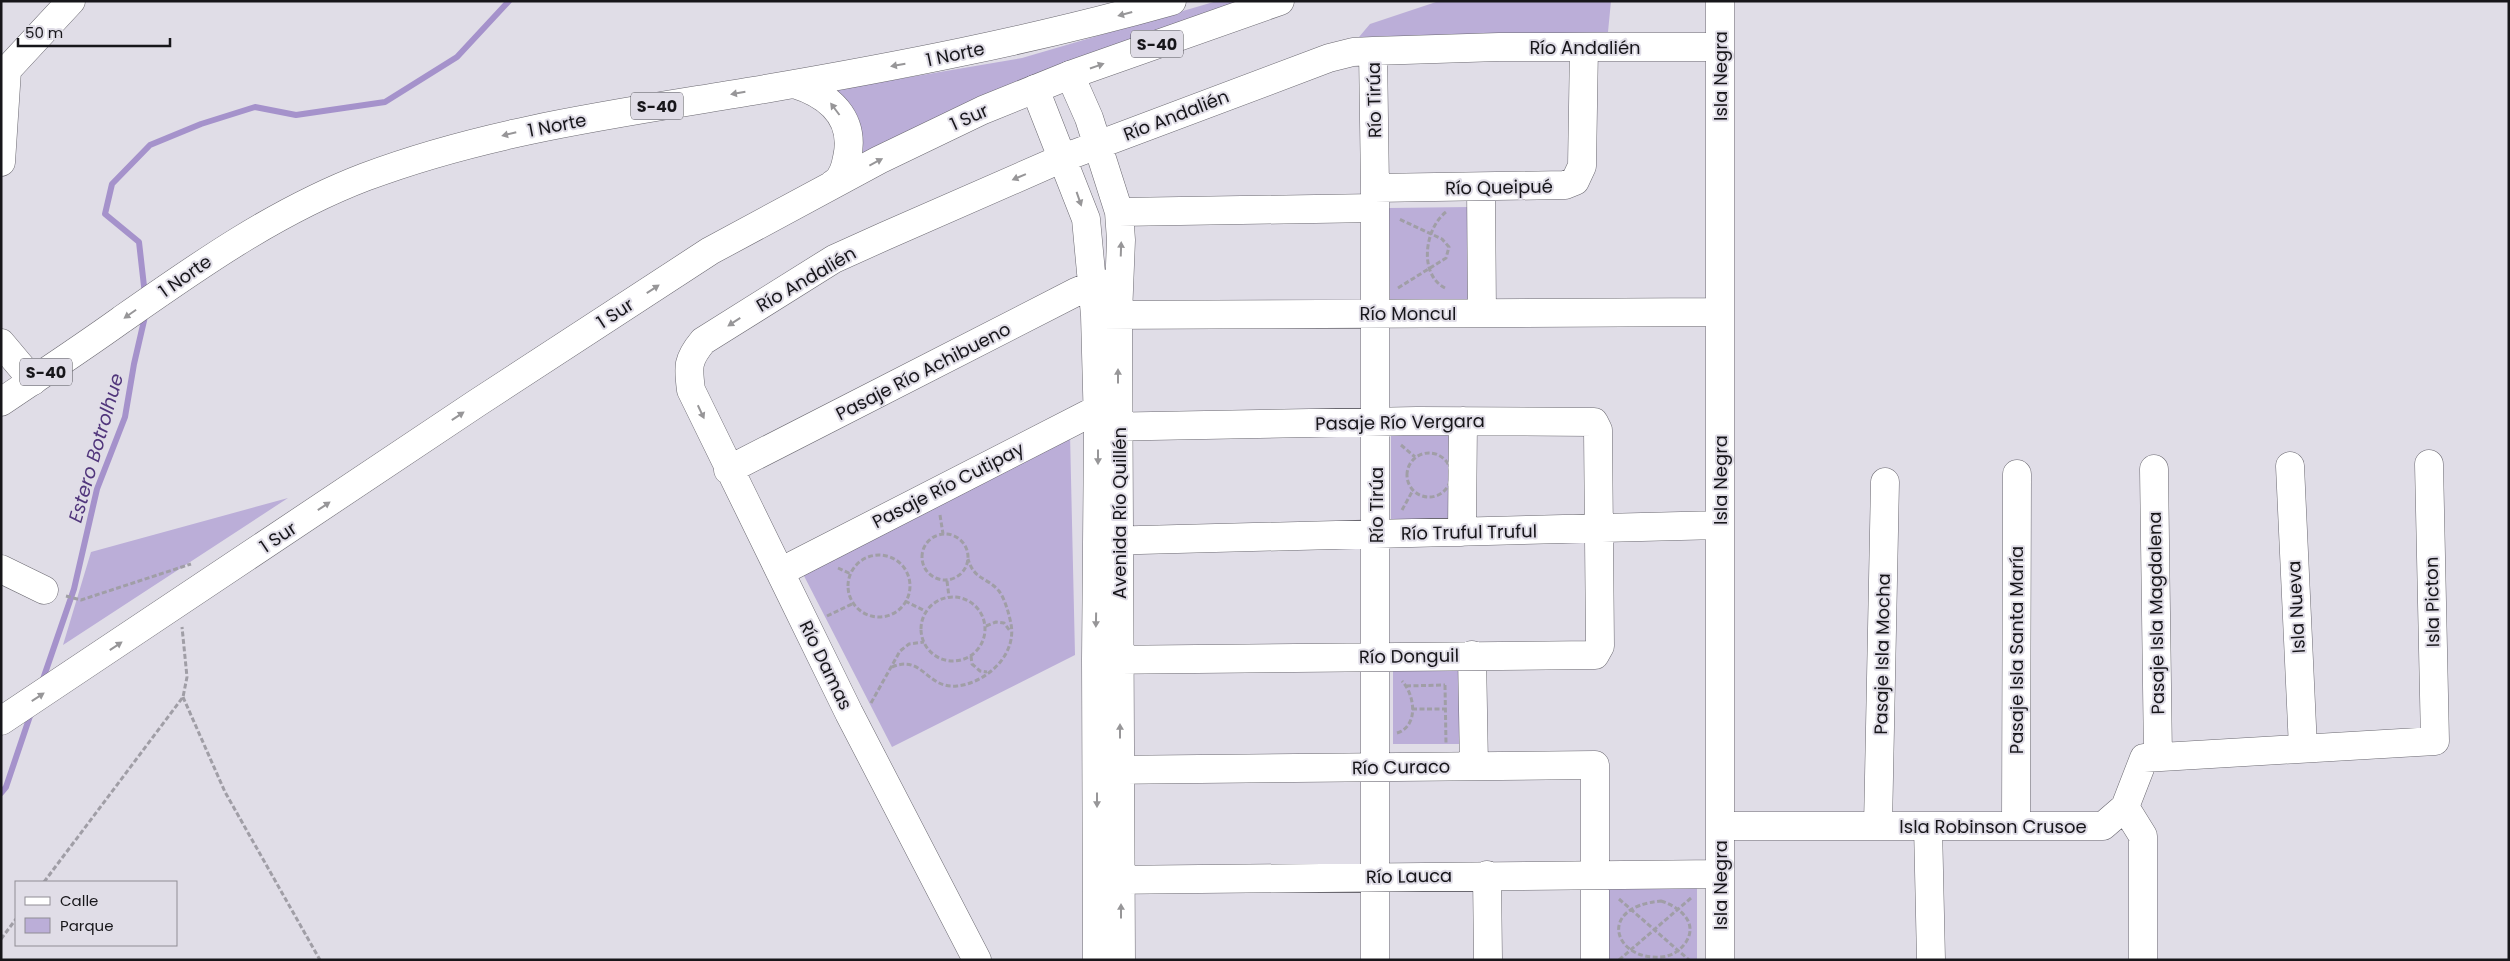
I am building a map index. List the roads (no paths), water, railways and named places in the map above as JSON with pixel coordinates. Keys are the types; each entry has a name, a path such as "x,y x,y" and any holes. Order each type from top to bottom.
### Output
{"street":[{"path":"1,162 7,70 71,1"},
{"name":"1 Norte","path":"1,402 216,254 308,203 364,178 441,151 522,131 922,61 1050,34 1172,1"},
{"name":"1 Sur","path":"1,721 477,403 710,251 833,184 927,136 1070,75 1280,1"},
{"name":"Isla Negra","path":"1720,1 1720,960"},
{"name":"Río Andalién","path":"688,366 693,353 703,341 834,259 1064,158 1329,58 1353,52 1373,51 1584,47 1720,47"},
{"name":"Río Queipué","path":"1119,212 1375,198 1451,188 1565,186 1575,181 1582,166 1584,47"},
{"name":"Río Tirúa","path":"1373,51 1376,307 1376,960"},
{"name":"Avenida Río Quillén","path":"1070,75 1098,145 1119,212 1121,240 1120,282 1106,315"},
{"path":"794,84 815,90 824,97 833,105 845,126 848,154 839,181 833,184"},
{"name":"Avenida Río Quillén","path":"1035,89 1064,158 1086,219 1093,285 1106,315 1109,880 1121,960"},
{"path":"1481,187 1482,313"},
{"name":"Pasaje Río Achibueno","path":"728,470 1093,285 1120,282"},
{"name":"Río Moncul","path":"1106,315 1376,307 1454,313 1720,312"},
{"path":"1,343 33,381"},
{"name":"Río Damas","path":"688,366 691,390 728,470 974,959"},
{"name":"Pasaje Río Vergara","path":"1108,418 1375,422 1594,422 1598,430 1600,529"},
{"name":"Pasaje Río Cutipay","path":"780,572 1108,418"},
{"path":"1462,532 1463,421"},
{"name":"Isla Picton","path":"2429,464 2435,740"},
{"name":"Isla Nueva","path":"2290,466 2303,748"},
{"name":"Pasaje Isla Magdalena","path":"2154,469 2158,757"},
{"name":"Pasaje Isla Santa María","path":"2016,826 2017,474"},
{"name":"Pasaje Isla Mocha","path":"1878,826 1885,482"},
{"name":"Río Truful Truful","path":"1108,541 1720,525"},
{"name":"Río Donguil","path":"1108,660 1595,654 1600,646 1600,529"},
{"path":"1,569 44,590"},
{"path":"1472,655 1474,766"},
{"name":"Isla Robinson Crusoe","path":"1720,826 2103,826 2125,807 2144,758 2435,740"},
{"name":"Río Curaco","path":"1108,770 1596,765 1596,876"},
{"path":"2125,807 2143,836 2143,960"},
{"path":"1928,826 1931,960"},
{"path":"1487,874 1488,960"},
{"name":"Río Lauca","path":"1109,880 1487,874 1596,876 1720,874"},
{"path":"1595,960 1596,876"},
{"name":"Avenida Río Quillén","path":"1098,960 1109,880"}],"waterway":[{"name":"Estero Botrolhue","path":"145,295 139,242 105,214 112,184 150,145 201,124 255,107 296,115 385,102 457,57 509,1"},
{"name":"Estero Botrolhue","path":"42,682 74,589 97,489 125,417 134,364 146,312"},
{"name":"Estero Botrolhue","path":"1,793 6,787 31,713"}]}
